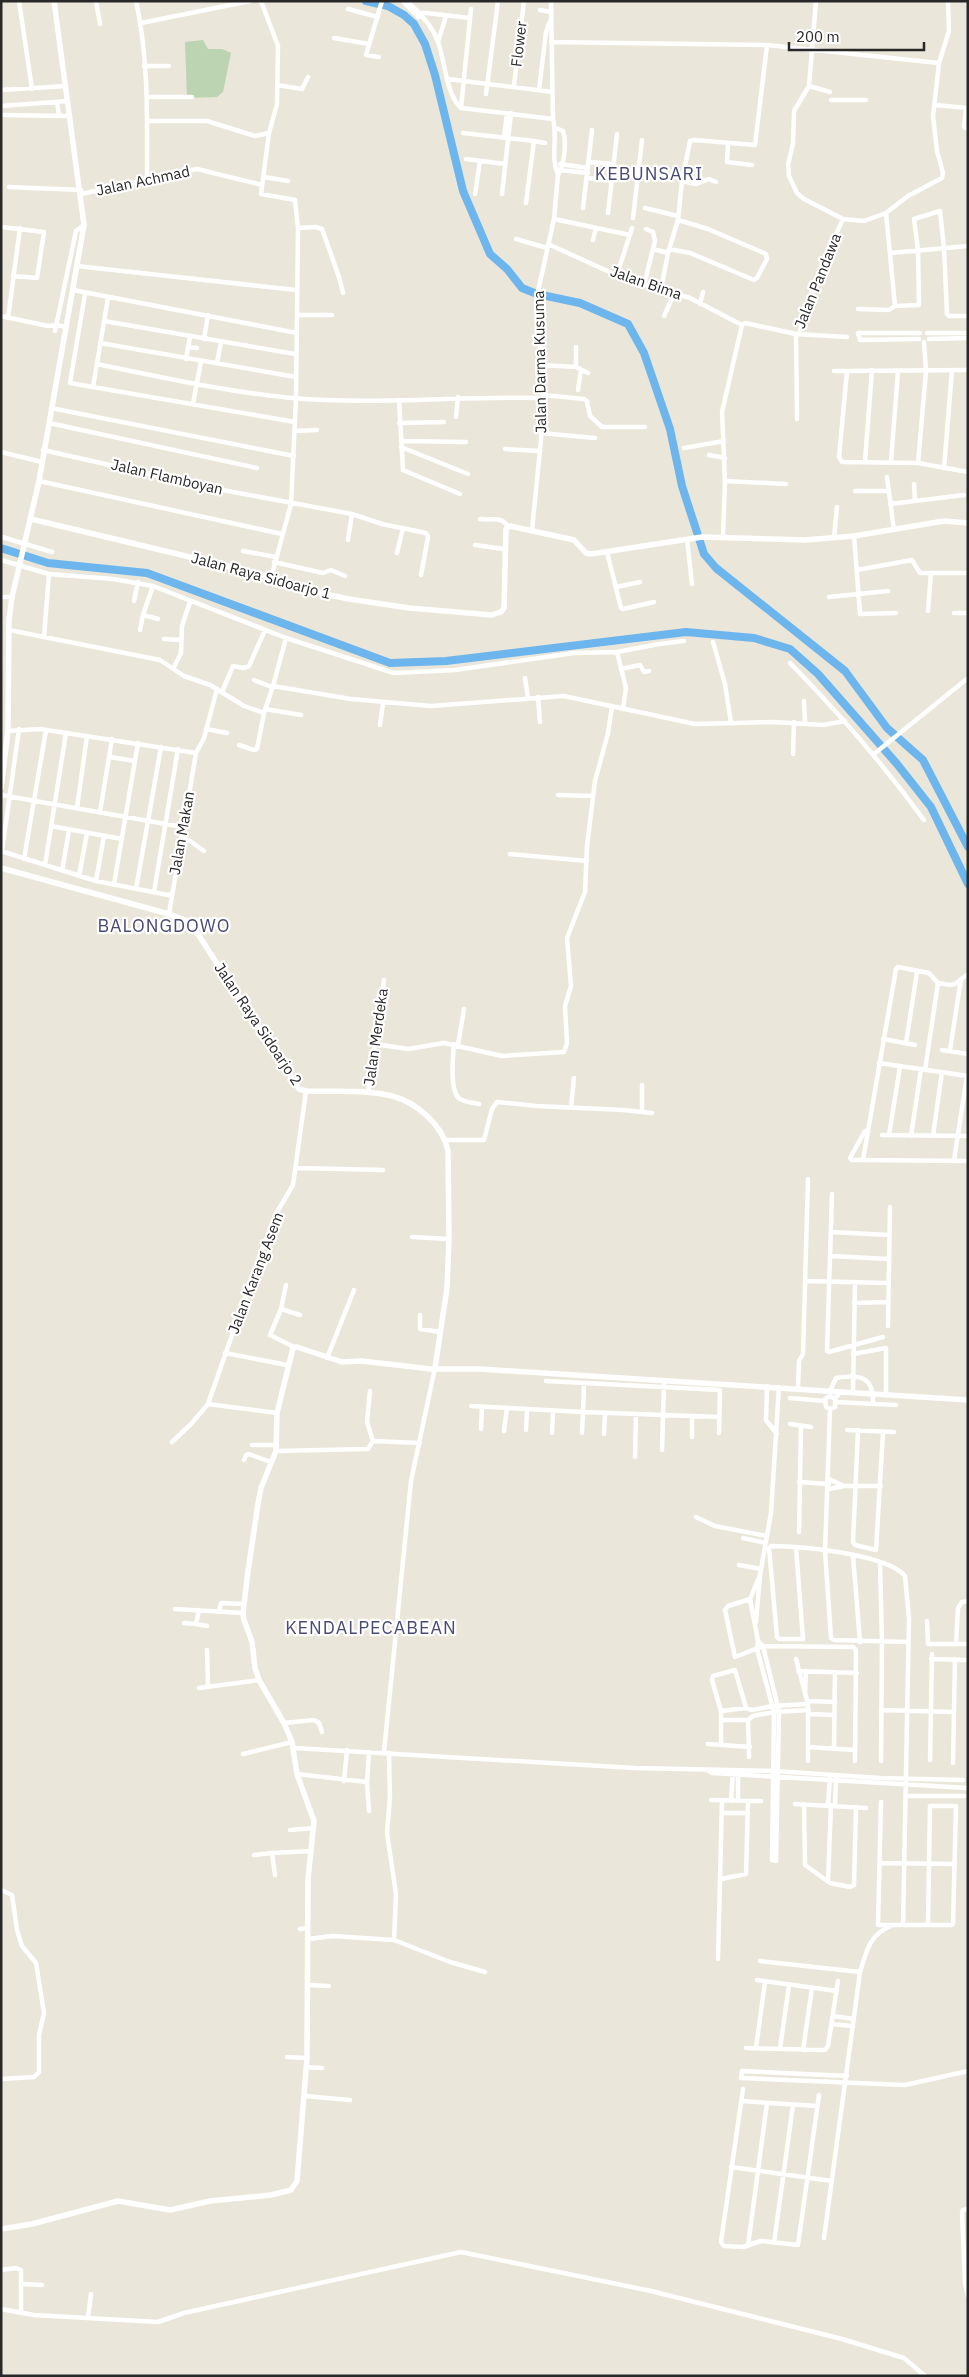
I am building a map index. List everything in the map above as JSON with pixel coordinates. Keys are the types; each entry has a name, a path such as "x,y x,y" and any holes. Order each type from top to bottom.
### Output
{"street":[{"path":"20,1 32,89"},
{"path":"1,788 8,731 9,630 12,597 39,481 84,225 54,1"},
{"path":"96,1 100,24"},
{"path":"136,1 141,23 147,97 147,179"},
{"path":"141,23 250,1"},
{"path":"261,1 278,43 276,112 269,133 262,185 263,195 295,200 298,228 296,398 291,504 271,578"},
{"path":"379,57 366,55 382,1"},
{"path":"486,94 498,1"},
{"name":"Flower","path":"514,86 524,1"},
{"name":"Jalan Darma Kusuma","path":"551,1 553,119 556,128 554,164 559,168"},
{"path":"816,1 809,86 794,111 794,143 788,164 789,176 795,190 804,199 843,219"},
{"name":"Jalan Pandawa","path":"742,325 745,323 798,334 815,281 843,219 864,221 886,213 908,196 942,178 934,134 939,63 948,31 948,1"},
{"path":"402,2 410,4 438,42 454,99 460,108"},
{"path":"348,9 378,17"},
{"path":"460,108 471,9"},
{"path":"540,10 551,12"},
{"path":"420,16 470,18"},
{"path":"438,42 446,16"},
{"name":"Flower","path":"539,90 546,32 551,20"},
{"path":"334,38 369,44"},
{"path":"551,42 767,45 939,63"},
{"path":"661,289 668,251 678,218 682,181 690,141 752,146 756,144 767,45"},
{"path":"144,66 169,66"},
{"path":"277,85 302,89 308,77"},
{"path":"448,79 553,92"},
{"path":"2,90 66,86"},
{"path":"809,86 830,92"},
{"path":"147,97 192,97"},
{"path":"831,100 866,100"},
{"path":"1,106 68,101"},
{"path":"57,102 59,116"},
{"path":"935,105 967,108 964,127 968,129"},
{"path":"460,108 553,119"},
{"path":"502,194 509,113"},
{"path":"1,115 70,116"},
{"path":"147,121 207,121 255,136 269,133"},
{"name":"Jalan Darma Kusuma","path":"532,530 543,397 537,293 554,219 558,175 565,136 563,131 556,128"},
{"path":"584,208 592,130"},
{"path":"463,133 545,143"},
{"path":"608,213 617,134"},
{"path":"632,218 642,140"},
{"path":"526,203 534,141"},
{"path":"728,144 726,161 752,165"},
{"path":"466,159 505,164"},
{"path":"476,194 480,161"},
{"path":"589,162 614,164"},
{"path":"559,168 588,173 612,181"},
{"name":"Jalan Achmad","path":"9,187 81,192 197,169 262,185"},
{"path":"614,173 638,175"},
{"path":"264,177 288,181"},
{"path":"682,181 696,184 709,179 716,182"},
{"path":"645,208 722,234 766,254 767,259 754,280 690,253 653,250"},
{"path":"858,309 889,310 895,306 916,306 919,304 918,250 915,218 939,211 942,213 947,314 949,316 968,316"},
{"path":"886,213 895,306"},
{"path":"554,219 630,235"},
{"path":"56,331 76,231 84,225"},
{"path":"1,227 44,232 39,275 36,279 13,276"},
{"path":"298,228 316,227 322,229 343,293"},
{"path":"8,318 20,228"},
{"path":"594,240 596,228"},
{"path":"617,275 632,228"},
{"path":"644,284 653,250 654,233 646,229"},
{"name":"Jalan Bima","path":"516,239 547,246 617,275 675,292 742,325"},
{"path":"891,253 968,247"},
{"path":"77,266 296,290"},
{"path":"73,290 85,294 296,333"},
{"path":"664,316 675,292"},
{"path":"700,304 703,292"},
{"path":"85,294 69,381 93,387 295,422"},
{"path":"93,387 108,298"},
{"path":"297,314 332,315"},
{"path":"1,316 48,326 56,325 66,330"},
{"path":"204,339 208,316"},
{"path":"104,321 296,354"},
{"path":"723,536 725,481 722,412 742,325"},
{"path":"48,326 56,331 66,330"},
{"path":"923,338 872,332 859,332 858,334 860,340 968,338"},
{"path":"872,332 872,340"},
{"path":"918,463 926,371 923,338 927,333 968,333"},
{"path":"797,419 798,334 847,336"},
{"path":"186,358 190,337"},
{"path":"217,363 220,342"},
{"path":"100,343 296,377"},
{"path":"576,346 576,367"},
{"path":"188,347 197,348"},
{"path":"192,404 201,361"},
{"path":"97,364 196,383 296,398 399,400 458,397 543,397 584,399 587,401 590,416 602,427 645,427"},
{"path":"541,365 576,367 588,373"},
{"path":"578,390 581,370"},
{"path":"865,461 872,370"},
{"path":"944,468 952,370"},
{"path":"834,371 968,370"},
{"path":"847,371 839,458 842,462 891,461 918,463 968,472"},
{"path":"891,461 898,371"},
{"path":"456,417 458,397"},
{"path":"399,400 403,470 460,494"},
{"path":"51,408 294,456"},
{"path":"399,423 444,422"},
{"path":"49,423 258,468"},
{"path":"295,431 317,430"},
{"path":"541,432 595,438"},
{"path":"400,441 466,442"},
{"path":"684,448 724,441"},
{"path":"401,447 468,474"},
{"path":"505,448 539,451"},
{"name":"Jalan Flamboyan","path":"44,450 291,504 352,514 426,533 428,536 422,574"},
{"path":"1,452 42,462"},
{"path":"709,455 724,458"},
{"path":"887,477 894,530"},
{"path":"39,481 282,534"},
{"path":"725,481 786,484"},
{"path":"914,484 915,501"},
{"path":"855,491 888,491"},
{"path":"890,504 964,495"},
{"path":"834,538 837,507"},
{"path":"348,540 352,514"},
{"path":"480,519 491,518 504,522 508,526 574,540 588,554 702,537 723,536 780,540 834,538 944,521 968,523"},
{"name":"Jalan Raya Sidoarjo 1","path":"31,519 271,578 291,587 349,600 409,608 492,614 501,612 504,608 504,550 508,526"},
{"path":"397,553 403,528"},
{"path":"854,536 862,615 896,613"},
{"path":"2,537 52,552"},
{"path":"687,539 692,584"},
{"path":"476,545 504,550"},
{"path":"243,551 276,556"},
{"path":"607,552 623,609 654,602"},
{"path":"1,560 49,574 138,582 153,586 286,638 375,669 394,673 455,670 574,653 617,652 684,641"},
{"path":"857,570 912,560 919,572 968,573"},
{"path":"274,562 323,573 331,570 345,576"},
{"path":"928,611 931,573"},
{"path":"44,637 49,574"},
{"path":"134,601 138,582"},
{"path":"616,587 640,582"},
{"path":"140,630 153,586"},
{"path":"829,597 888,591"},
{"path":"1,597 12,597"},
{"path":"173,669 181,653 182,626 190,602"},
{"path":"954,613 968,613"},
{"path":"143,615 158,618"},
{"path":"9,630 160,660 184,676 220,691 244,706 265,711 300,715"},
{"name":"Jalan Makan","path":"169,910 196,753 204,740 206,729 220,691 233,666 243,668 249,666 265,630"},
{"path":"239,745 254,750 257,749 265,711 286,638"},
{"path":"164,639 181,640"},
{"path":"713,642 725,684 731,723"},
{"path":"617,652 626,689 623,709"},
{"path":"790,663 875,753 924,820"},
{"path":"621,669 640,665 644,672 649,672"},
{"path":"525,678 528,698"},
{"path":"875,753 895,739 968,678"},
{"path":"254,680 272,686 383,703 440,706 550,696 578,698 695,724 794,722 823,725 845,721"},
{"path":"538,697 540,722"},
{"path":"804,702 805,723"},
{"path":"380,725 383,703"},
{"path":"375,1044 406,1049 440,1043 502,1056 564,1052 567,1043 565,1006 571,988 567,938 585,892 593,796 612,706"},
{"path":"793,754 794,722"},
{"path":"206,729 227,733"},
{"path":"19,730 2,851 96,881 168,895 172,894"},
{"path":"8,731 46,730 196,753"},
{"path":"24,859 46,730"},
{"path":"45,865 66,733"},
{"path":"76,808 87,736"},
{"path":"100,812 112,740"},
{"path":"114,884 138,743"},
{"path":"136,888 161,747"},
{"path":"154,892 178,750"},
{"path":"110,757 135,761"},
{"path":"1,795 183,827"},
{"path":"558,795 593,796"},
{"path":"51,826 122,839"},
{"path":"62,871 69,830"},
{"path":"79,876 87,833"},
{"path":"96,881 104,836"},
{"path":"181,838 190,841 204,851"},
{"path":"510,854 587,860"},
{"name":"Jalan Raya Sidoarjo 2","path":"1,868 169,910 185,919 196,928 296,1085 306,1091 369,1090 395,1097 420,1111 449,1139"},
{"path":"863,1160 867,1128 896,969 898,967 929,973 938,983 952,985 968,974"},
{"path":"906,1043 917,972"},
{"path":"950,1050 961,979"},
{"name":"Jalan Merdeka","path":"369,1090 384,980"},
{"path":"911,1136 938,983"},
{"path":"464,1009 456,1045 453,1077 457,1096 461,1100 479,1104"},
{"path":"883,1040 915,1045"},
{"path":"942,1050 968,1054"},
{"path":"879,1063 967,1076 956,1136 954,1160"},
{"path":"889,1135 900,1067"},
{"path":"933,1136 942,1072"},
{"path":"571,1106 574,1078"},
{"path":"642,1085 642,1112"},
{"name":"Jalan Karang Asem","path":"172,1442 208,1404 261,1252 277,1212 293,1185 297,1168 306,1091"},
{"path":"394,1940 396,1894 388,1833 390,1797 386,1753 411,1481 435,1368 446,1298 450,1239 449,1139 484,1140 492,1109 497,1102 652,1113"},
{"path":"867,1128 850,1156 852,1160 968,1161"},
{"path":"882,1135 968,1136"},
{"path":"297,1168 383,1170"},
{"path":"798,1388 799,1362 803,1354 808,1179"},
{"path":"832,1194 827,1352 886,1348 886,1394"},
{"path":"888,1326 890,1207"},
{"path":"831,1232 889,1235"},
{"path":"412,1237 450,1239"},
{"path":"831,1256 889,1259"},
{"path":"806,1281 888,1283"},
{"path":"853,1392 855,1282"},
{"path":"286,1285 281,1309 270,1336 294,1347 344,1363 362,1360 435,1368 720,1387 768,1386 968,1400"},
{"path":"327,1358 354,1290"},
{"path":"854,1303 888,1302"},
{"path":"281,1309 300,1315"},
{"path":"420,1314 420,1329 441,1332"},
{"path":"853,1350 883,1337"},
{"path":"1,2229 32,2224 118,2201 170,2210 210,2201 279,2194 291,2190 297,2181 307,2058 308,1878 314,1828 313,1814 297,1774 293,1745 284,1723 259,1680 255,1668 252,1642 243,1613 260,1496 276,1448 277,1413 287,1365 294,1347"},
{"path":"225,1353 287,1365"},
{"path":"830,1391 836,1378 853,1377 865,1379 873,1393 873,1403"},
{"path":"546,1381 584,1384 664,1383"},
{"path":"662,1450 664,1383"},
{"path":"582,1433 584,1384"},
{"path":"768,1386 766,1420 777,1434"},
{"path":"719,1433 720,1387"},
{"path":"776,1706 757,1649 758,1641 750,1599 762,1569 771,1514 779,1387"},
{"path":"823,1390 826,1407 830,1409"},
{"path":"252,1445 276,1448 366,1450 371,1447 373,1441 367,1422 370,1391"},
{"path":"830,1409 835,1407 840,1392"},
{"path":"790,1398 825,1400 830,1396 836,1401 896,1405"},
{"path":"208,1404 277,1413"},
{"path":"471,1406 527,1410 719,1417"},
{"path":"481,1429 482,1407"},
{"path":"504,1431 507,1408"},
{"path":"830,1409 829,1484 825,1547 831,1638 834,1640 860,1642 908,1642"},
{"path":"526,1430 527,1410"},
{"path":"552,1433 553,1411"},
{"path":"604,1434 605,1413"},
{"path":"635,1457 636,1414"},
{"path":"692,1416 692,1437"},
{"path":"790,1424 811,1427"},
{"path":"799,1532 800,1426"},
{"path":"847,1430 894,1432"},
{"path":"858,1430 854,1544 876,1550 883,1432"},
{"path":"373,1441 420,1443"},
{"path":"244,1460 246,1455 249,1454 271,1462"},
{"path":"799,1482 844,1486 881,1486"},
{"path":"829,1484 844,1486"},
{"path":"696,1517 728,1529 766,1536"},
{"path":"743,1538 766,1543"},
{"path":"796,1548 803,1639 801,1641 779,1639 777,1637 769,1548 772,1546 796,1548 825,1547 880,1562 905,1576 909,1619 903,1925"},
{"path":"854,1556 860,1642"},
{"path":"880,1562 882,1642 881,1761"},
{"path":"739,1566 762,1569"},
{"path":"755,1626 760,1575"},
{"path":"750,1599 728,1606 725,1610 733,1655 737,1656 763,1646 853,1647 857,1651 855,1761"},
{"path":"956,1644 958,1608 962,1602 968,1600"},
{"path":"219,1611 221,1602 244,1604"},
{"path":"175,1609 243,1613"},
{"path":"196,1624 199,1610"},
{"path":"927,1621 928,1644 968,1644"},
{"path":"184,1623 207,1626"},
{"path":"758,1641 763,1646 777,1712 773,1861 778,1860 776,1774"},
{"path":"208,1650 208,1687"},
{"path":"930,1760 931,1656 966,1660"},
{"path":"796,1659 808,1707 808,1761"},
{"path":"953,1763 955,1659"},
{"path":"720,1745 721,1711 712,1678 732,1669 737,1672 746,1708"},
{"path":"798,1671 857,1673"},
{"path":"804,1692 806,1671"},
{"path":"834,1748 835,1672"},
{"path":"199,1688 259,1680"},
{"path":"721,1720 748,1720 753,1716 834,1702"},
{"path":"721,1711 746,1708 752,1710 776,1706 808,1707 834,1715"},
{"path":"752,1710 753,1716"},
{"path":"881,1710 954,1712"},
{"path":"284,1723 314,1720 322,1732"},
{"path":"748,1720 750,1747 748,1757"},
{"path":"708,1744 750,1747"},
{"path":"243,1754 293,1745 369,1752 556,1764 709,1771 712,1773 735,1772 836,1776 968,1788"},
{"path":"808,1747 855,1750"},
{"path":"344,1780 347,1750"},
{"path":"369,1752 367,1782 369,1811"},
{"path":"731,1801 735,1772"},
{"path":"735,1772 738,1801"},
{"path":"297,1774 367,1782"},
{"path":"828,1881 831,1805 830,1776"},
{"path":"831,1805 836,1776"},
{"path":"906,1781 964,1780"},
{"path":"906,1796 964,1796"},
{"path":"711,1800 760,1801"},
{"path":"718,1958 722,1800"},
{"path":"720,1879 746,1874 748,1802"},
{"path":"881,1802 878,1924 895,1925 928,1925 954,1924 956,1806 931,1805 928,1925"},
{"path":"794,1804 866,1808"},
{"path":"804,1804 805,1865 828,1881 850,1888 854,1885 856,1806"},
{"path":"722,1813 747,1813"},
{"path":"290,1830 314,1828"},
{"path":"254,1855 311,1851"},
{"path":"272,1853 275,1875"},
{"path":"880,1863 955,1864"},
{"path":"1,1890 12,1895 17,1930 22,1946 36,1963 44,2016 39,2033 40,2068 37,2075 1,2079"},
{"path":"824,2238 860,1972 865,1955 876,1934 895,1925"},
{"path":"300,1928 308,1928"},
{"path":"308,1939 332,1936 394,1940 450,1962 485,1972"},
{"path":"760,1960 860,1972"},
{"path":"757,1980 837,1991"},
{"path":"746,2048 827,2049 838,1981"},
{"path":"756,2048 766,1982"},
{"path":"308,1985 329,1986"},
{"path":"780,2049 789,1985"},
{"path":"803,2050 812,1988"},
{"path":"833,2016 854,2018"},
{"path":"831,2024 853,2026"},
{"path":"287,2057 307,2058"},
{"path":"306,2067 322,2068"},
{"path":"847,2076 742,2071 741,2078 846,2084 905,2085 968,2071"},
{"path":"794,2081 795,2074"},
{"path":"743,2089 721,2242 724,2246 748,2246 761,2241 796,2247 799,2244 819,2095"},
{"path":"305,2096 350,2100"},
{"path":"741,2102 817,2106"},
{"path":"748,2246 767,2103"},
{"path":"774,2243 793,2104"},
{"path":"731,2167 832,2181"},
{"path":"967,2294 962,2212 968,2209"},
{"path":"1,2309 21,2313 162,2322 184,2313 463,2252 651,2291 842,2339 904,2358 925,2376"},
{"path":"1,2270 19,2269 22,2273 21,2313"},
{"path":"22,2284 42,2286"},
{"path":"88,2318 91,2294"}],"green space":[{"path":"203,40 208,49 222,49 231,53 223,92 217,97 187,98 185,42"}],"waterway":[{"path":"366,1 388,6 404,15 414,24 425,44 435,75 463,191 490,254 507,269 522,288 537,294 580,303 628,324 644,353 670,429 682,486 704,554 716,568 845,671 887,728 923,760 968,847"},
{"path":"1,548 48,563 147,573 390,663 446,661 686,632 754,638 790,649 818,674 897,764 931,807 968,884"}],"district":[{"name":"KEBUNSARI","path":"649,174"},
{"name":"BALONGDOWO","path":"164,926"},
{"name":"KENDALPECABEAN","path":"371,1628"}]}
